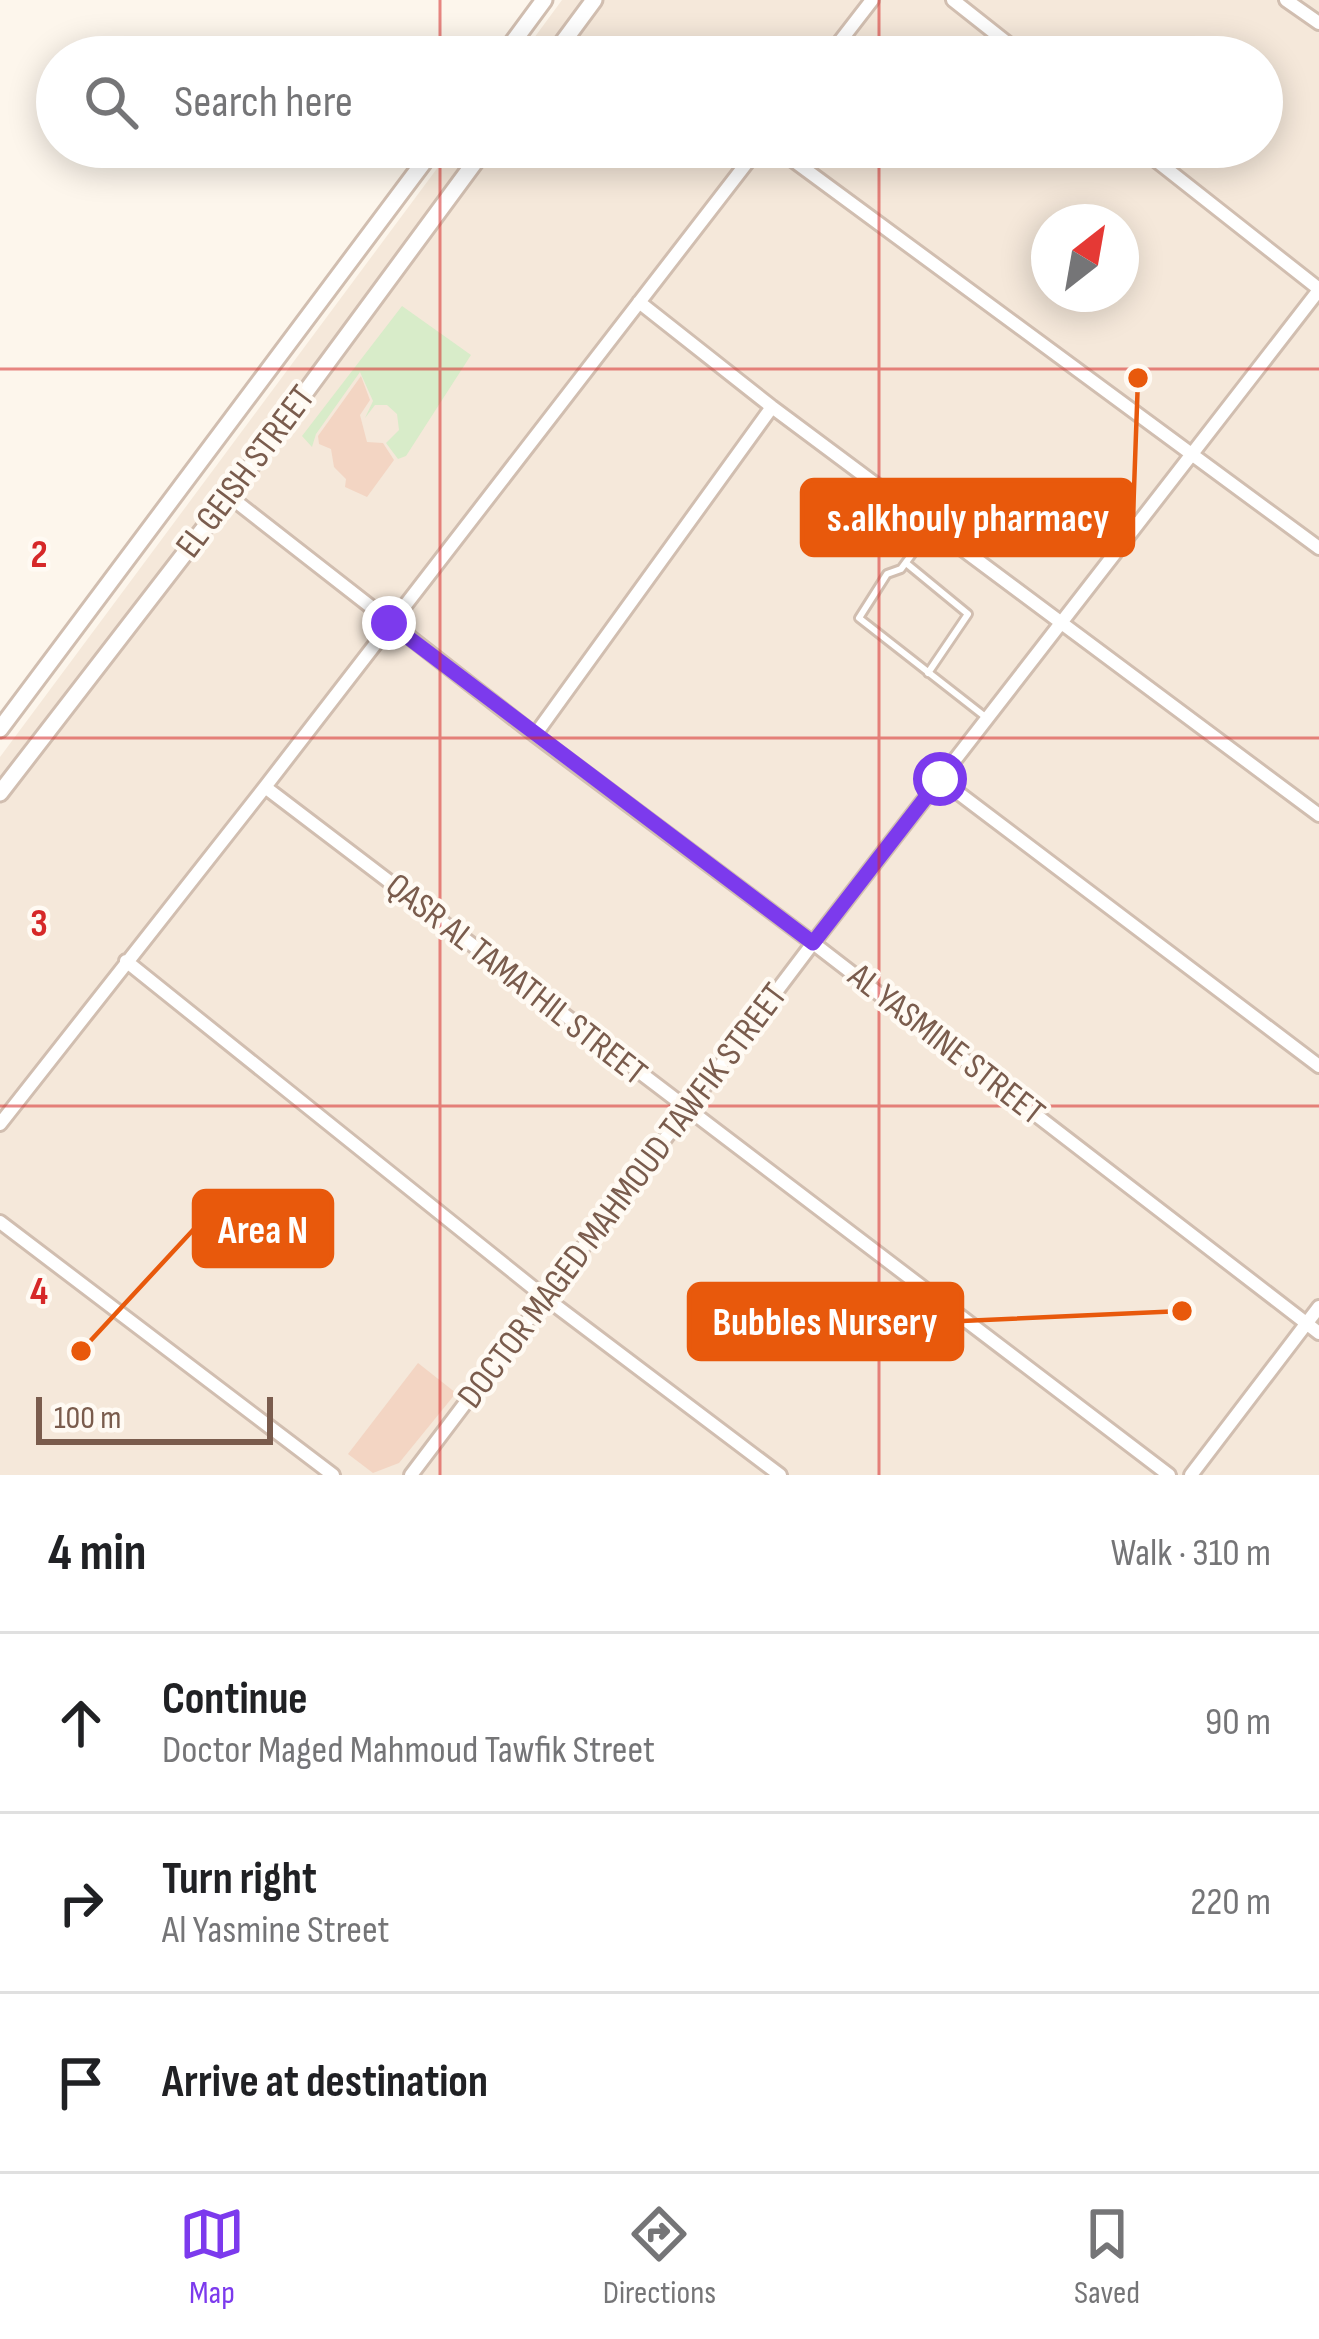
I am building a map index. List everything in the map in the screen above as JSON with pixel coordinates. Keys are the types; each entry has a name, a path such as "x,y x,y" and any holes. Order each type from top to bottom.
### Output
{"street":[{"path":"520,36 544,0"},
{"path":"567,36 594,0"},
{"path":"844,36 872,0"},
{"path":"953,0 998,36"},
{"path":"1286,0 1319,23"},
{"name":"EL GEISH STREET","path":"0,729 419,168"},
{"name":"EL GEISH STREET","path":"0,794 7,770 230,496 471,168"},
{"path":"0,1124 266,788 743,168"},
{"path":"803,168 1319,548"},
{"path":"1165,168 1319,290"},
{"name":"DOCTOR MAGED MAHMOUD TAWFIK STREET","path":"411,1475 813,943 1319,290"},
{"path":"639,302 772,407 1319,815"},
{"path":"535,735 772,407"},
{"name":"AL YASMINE STREET","path":"230,496 389,623 1319,1333"},
{"path":"940,779 1319,1066"},
{"name":"QASR AL TAMATHIL STREET","path":"266,788 1168,1475"},
{"path":"126,961 547,1299 781,1475"},
{"path":"0,1222 333,1475"},
{"path":"1191,1475 1319,1307"}],"lane":[{"path":"932,527 899,571 887,574 860,618 988,719"},
{"path":"906,563 968,614 927,673"}],"shaded area":[{"path":"562,0 1319,0 1319,1475 0,1475 0,757 437,168 1283,168 1283,36 535,36"}],"green space":[{"path":"402,306 471,355 406,456 398,459 386,443 399,430 397,414 387,405 375,405 365,418 373,401 360,372 316,434 312,447 302,436"}],"building":[{"path":"361,376 370,400 360,415 367,442 383,443 394,460 367,497 345,487 346,479 334,467 331,449 319,444 318,436"},
{"path":"418,1363 456,1393 399,1463 373,1473 348,1454"}],"place":[{"name":"s.alkhouly pharmacy","path":"1138,378"},
{"name":"Bubbles Nursery","path":"1182,1311"},
{"name":"Area N","path":"81,1351"}],"route":[{"path":"389,623 813,943 940,779"}]}
